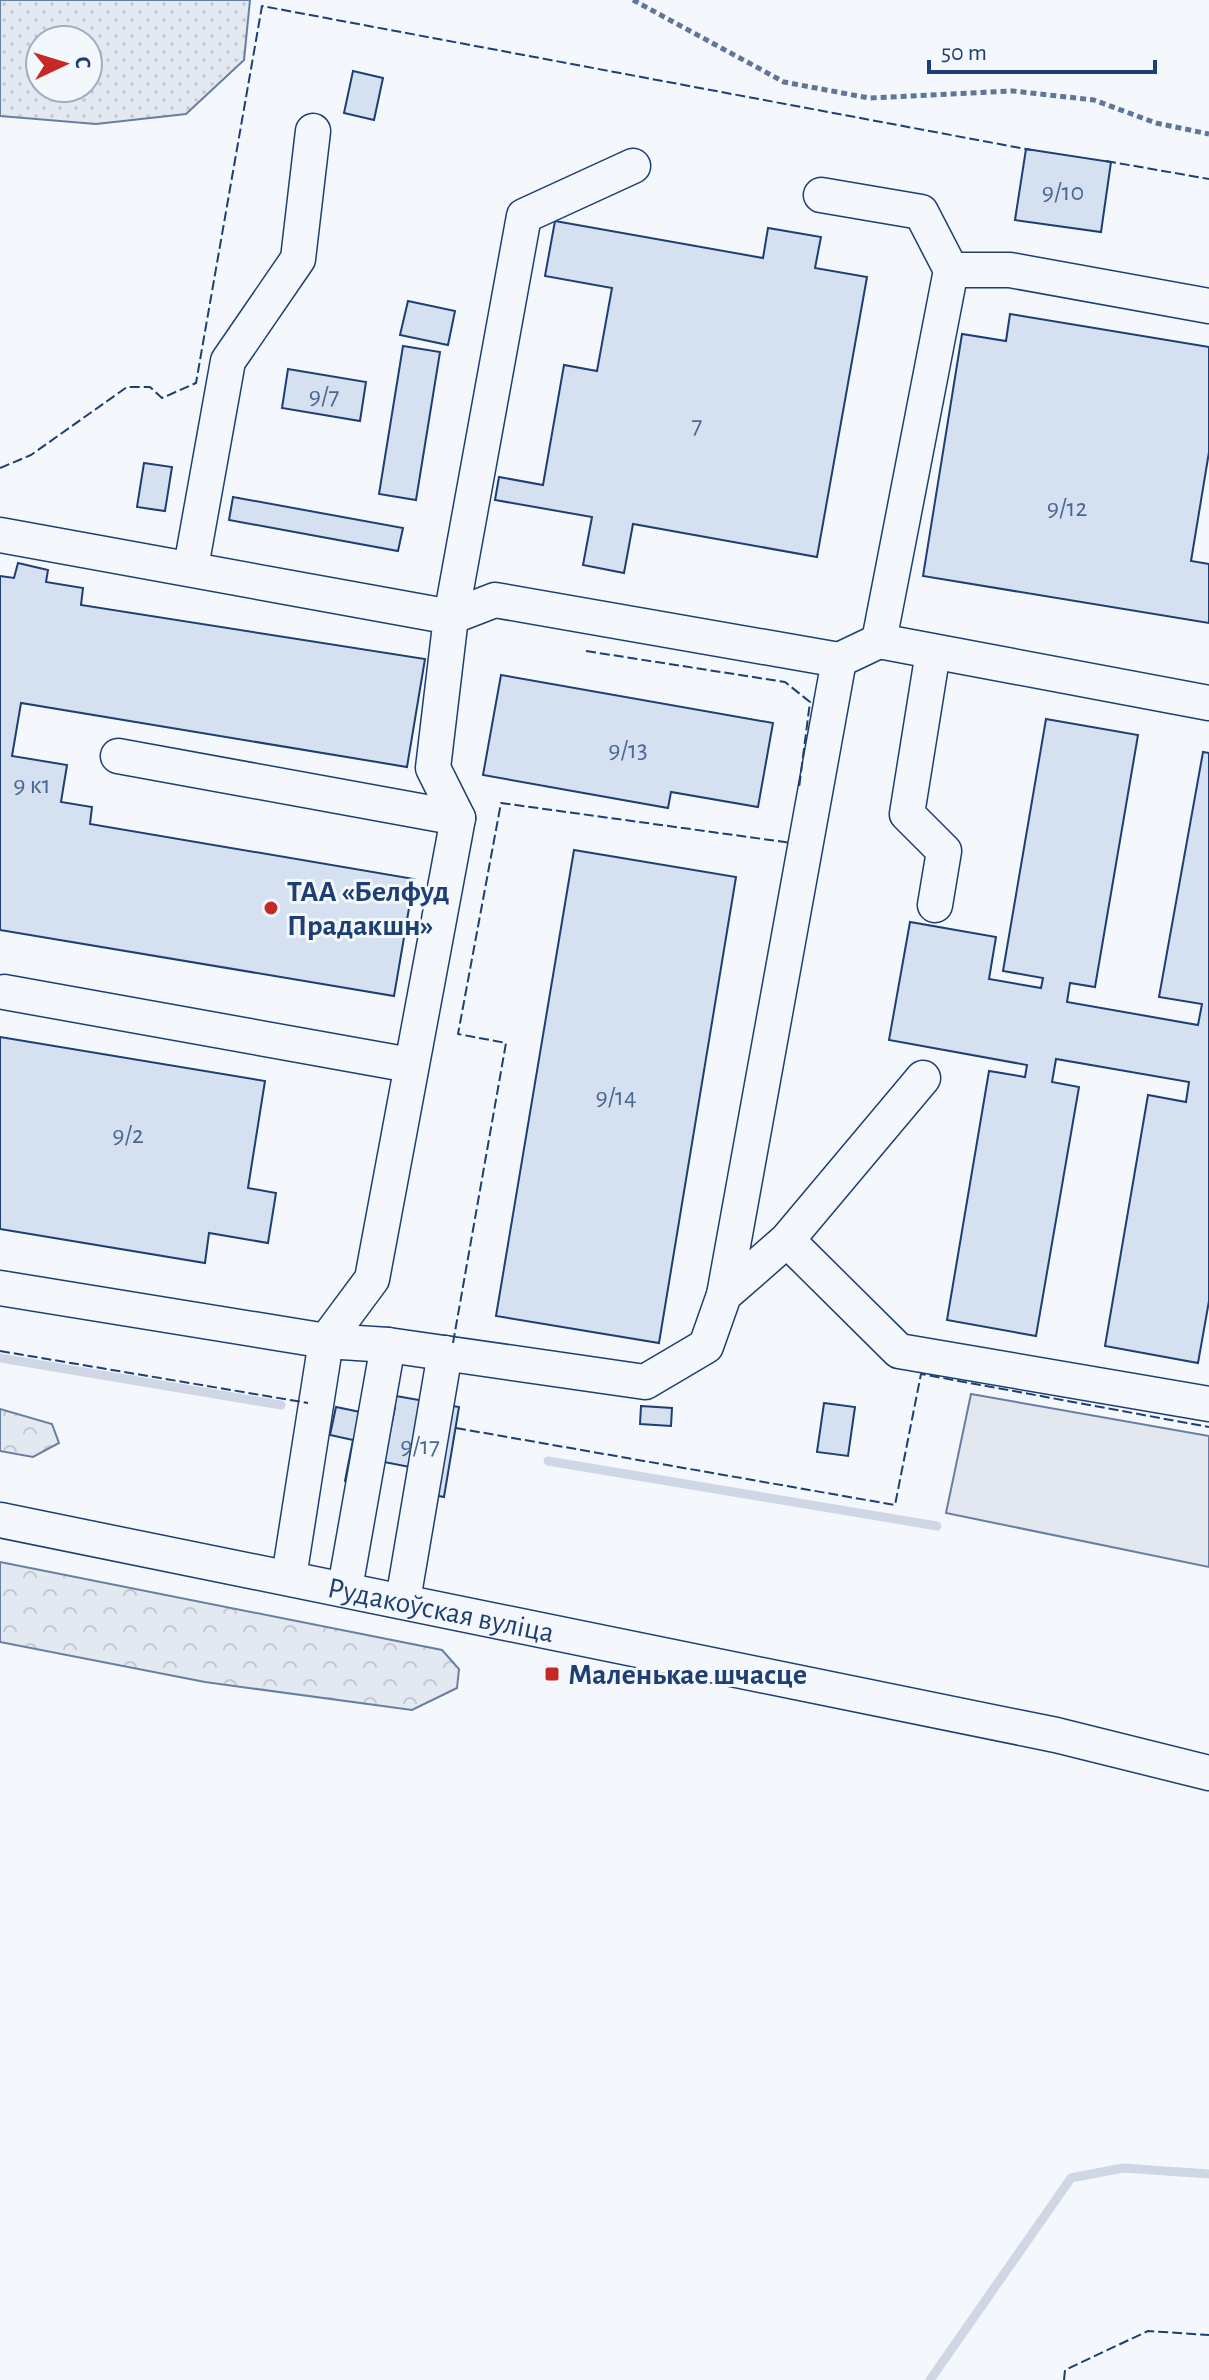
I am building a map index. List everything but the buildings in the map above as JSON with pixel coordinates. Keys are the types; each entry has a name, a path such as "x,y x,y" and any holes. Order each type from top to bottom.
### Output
{"street":[{"path":"191,567 228,361 298,259 313,131"},
{"path":"289,1577 326,1341 372,1279 458,818 433,768 451,617 524,216 633,166"},
{"path":"821,195 921,212 951,270 879,641"},
{"path":"951,270 1010,270 1209,306"},
{"path":"0,535 191,567 451,617 495,600 839,660 879,641 1209,703"},
{"path":"933,652 907,814 944,851 935,905"},
{"path":"0,1288 326,1341 388,1345 645,1382 706,1346 724,1295 839,660"},
{"path":"118,756 458,818"},
{"path":"4,992 410,1065"},
{"path":"724,1295 787,1240 923,1078"},
{"path":"787,1240 899,1351 1209,1404"},
{"path":"345,1588 388,1345"},
{"path":"403,1600 445,1353"},
{"name":"Рудакоўская вуліца","path":"0,1520 1056,1735 1209,1773"}],"path":[{"path":"633,0 784,82 869,98 1013,91 1094,100 1156,123 1209,134"}],"green space":[{"path":"0,0 250,0 244,60 186,114 96,124 0,116"},
{"path":"0,1409 52,1424 59,1443 33,1457 0,1451"},
{"path":"0,1562 442,1650 459,1669 457,1688 412,1710 205,1682 0,1642"}],"shaded area":[{"path":"971,1394 1209,1436 1209,1567 946,1513"}],"waterway":[{"path":"0,1358 281,1405"},
{"path":"548,1461 937,1526"},
{"path":"930,2380 1071,2178 1123,2168 1209,2174"}],"fence":[{"path":"0,468 31,455 127,387 150,387 162,398 196,383 262,6 1031,150"},
{"path":"1106,161 1209,179"},
{"path":"586,651 785,682 810,702 799,788"},
{"path":"453,1343 506,1043 458,1034 501,803 792,843"},
{"path":"0,1351 308,1403"},
{"path":"456,1428 895,1505 921,1374 1209,1427"},
{"path":"1064,2380 1065,2370 1148,2331 1209,2335"}],"place":[{"name":"ТАА «Белфуд Прадакшн»","path":"271,908"},
{"name":"Маленькае шчасце","path":"552,1674"}]}
